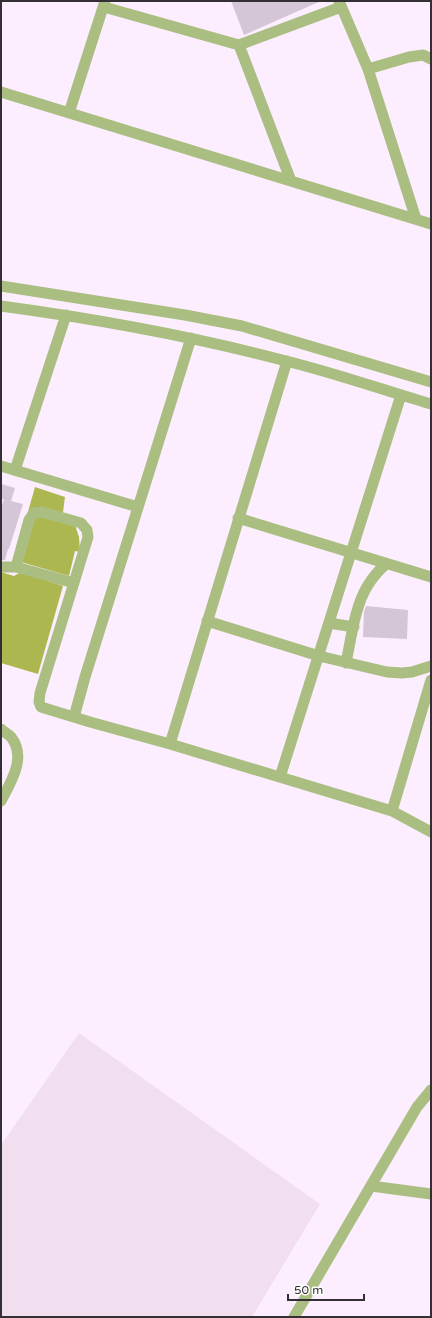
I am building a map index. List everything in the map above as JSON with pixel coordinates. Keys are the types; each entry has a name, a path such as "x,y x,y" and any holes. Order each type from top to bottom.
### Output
{"street":[{"path":"69,113 104,4 239,45 340,4 368,69 416,219"},
{"path":"239,45 291,182"},
{"path":"368,69 409,57 423,55 431,59"},
{"path":"1,92 431,224"},
{"path":"1,286 185,315 242,326 431,382"},
{"path":"1,306 66,315 191,338 287,361 431,404"},
{"path":"15,470 66,315"},
{"path":"74,717 85,677 191,338"},
{"path":"170,744 287,361"},
{"path":"280,777 401,395"},
{"path":"1,466 138,507"},
{"path":"16,567 29,520 34,513 42,512 81,523 86,530 88,536 40,693 39,702 41,707 392,811 431,832"},
{"path":"238,518 431,578"},
{"path":"346,663 363,594 373,577 386,564"},
{"path":"1,567 16,567 74,583"},
{"path":"207,621 319,656 387,672 412,672 431,666"},
{"path":"329,623 354,627"},
{"path":"392,811 431,680"},
{"path":"1,729 11,736 16,745 18,755 16,770 10,786 1,801"},
{"path":"294,1317 420,1103 431,1090"},
{"path":"420,1103 431,1108"},
{"path":"371,1186 431,1194"}],"shaded area":[{"path":"79,1033 320,1204 252,1317 1,1317 1,1145"}],"green space":[{"path":"35,487 65,497 62,520 75,525 79,537 80,552 75,551 69,576 21,562 24,526"},
{"path":"1,572 14,576 21,572 63,586 38,674 1,663"}],"building":[{"path":"231,1 321,1 244,35"},
{"path":"1,484 15,488 11,501 23,504 5,560 1,560 1,508 4,499 1,499"},
{"path":"366,606 408,610 407,639 363,637 364,612"}]}
